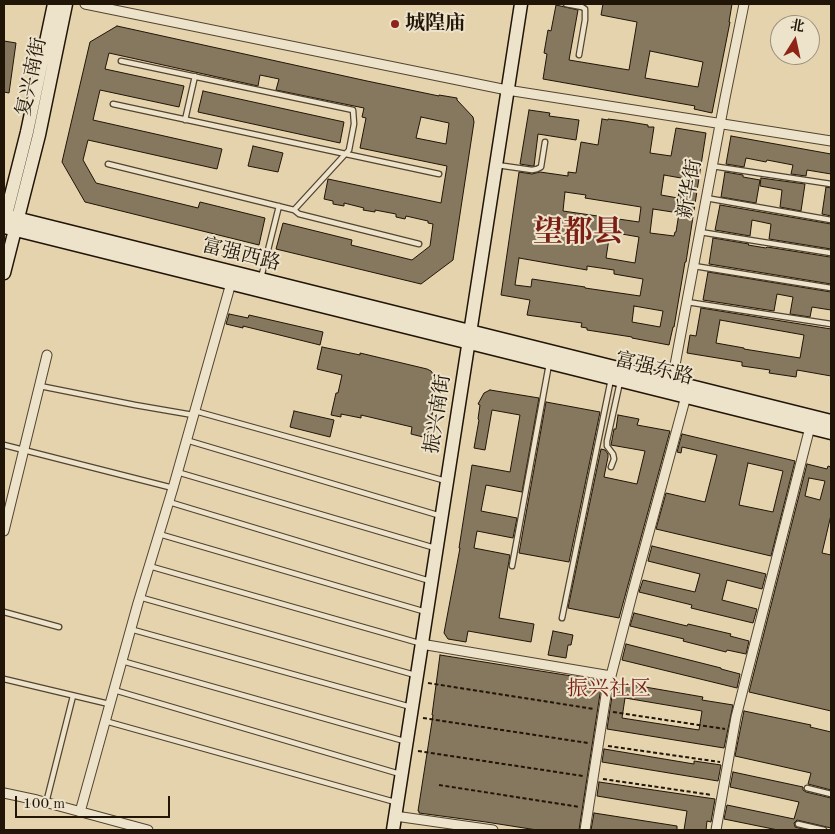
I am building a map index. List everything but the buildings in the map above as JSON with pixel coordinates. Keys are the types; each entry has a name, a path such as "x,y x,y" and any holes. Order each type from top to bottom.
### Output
{"main road":[{"name":"复兴南街","path":"4,273 8,222 54,4"},
{"name":"复兴南街","path":"8,222 39,135 66,4"},
{"name":"振兴南街","path":"393,830 521,4"},
{"name":"富强西路","path":"8,222 261,279 469,336"},
{"name":"富强西路","path":"8,222 231,283 469,336"},
{"name":"富强东路","path":"469,336 550,362 831,433"},
{"name":"富强东路","path":"469,336 672,381 831,421"}],"street":[{"path":"84,4 507,90 831,141"},
{"name":"新华街","path":"672,381 744,4"},
{"path":"80,812 139,597 173,488 231,283"},
{"path":"4,531 47,355"},
{"path":"585,830 606,695 686,396"},
{"path":"716,830 738,707 810,427"},
{"path":"421,644 611,676"},
{"path":"4,793 148,830"},
{"path":"395,816 493,830"}],"lane":[{"path":"566,4 585,9 579,56"},
{"path":"121,61 353,110 354,124 348,150 294,210"},
{"path":"185,120 195,76"},
{"path":"114,104 439,174"},
{"path":"496,164 532,170 537,169 541,167 545,142"},
{"path":"108,164 279,206 294,210 300,214 419,244"},
{"path":"712,166 831,184"},
{"path":"706,198 831,220"},
{"path":"261,279 279,206"},
{"path":"700,232 831,254"},
{"path":"694,266 831,288"},
{"path":"687,302 831,324"},
{"path":"512,566 550,362"},
{"path":"611,467 614,459 607,446 607,441 616,379"},
{"path":"562,618 616,379"},
{"path":"40,386 135,405 194,413 446,481"},
{"path":"186,440 441,516"},
{"path":"4,446 173,488"},
{"path":"177,472 436,548"},
{"path":"168,502 431,581"},
{"path":"159,534 426,612"},
{"path":"149,566 421,644"},
{"path":"139,597 416,678"},
{"path":"4,612 60,627"},
{"path":"130,629 411,712"},
{"path":"122,660 406,745"},
{"path":"4,679 110,704"},
{"path":"114,690 402,774"},
{"path":"46,803 73,696"},
{"path":"105,721 397,802"},
{"path":"807,788 831,794"},
{"path":"798,824 824,830"}],"path":[{"path":"416,678 733,731"},
{"path":"411,712 727,764"},
{"path":"406,745 593,778 722,797"},
{"path":"439,785 588,809"}],"place":[{"name":"城隍庙","path":"395,24"}],"district":[{"name":"望都县","path":"578,233"},
{"name":"振兴社区","path":"609,689"}]}
